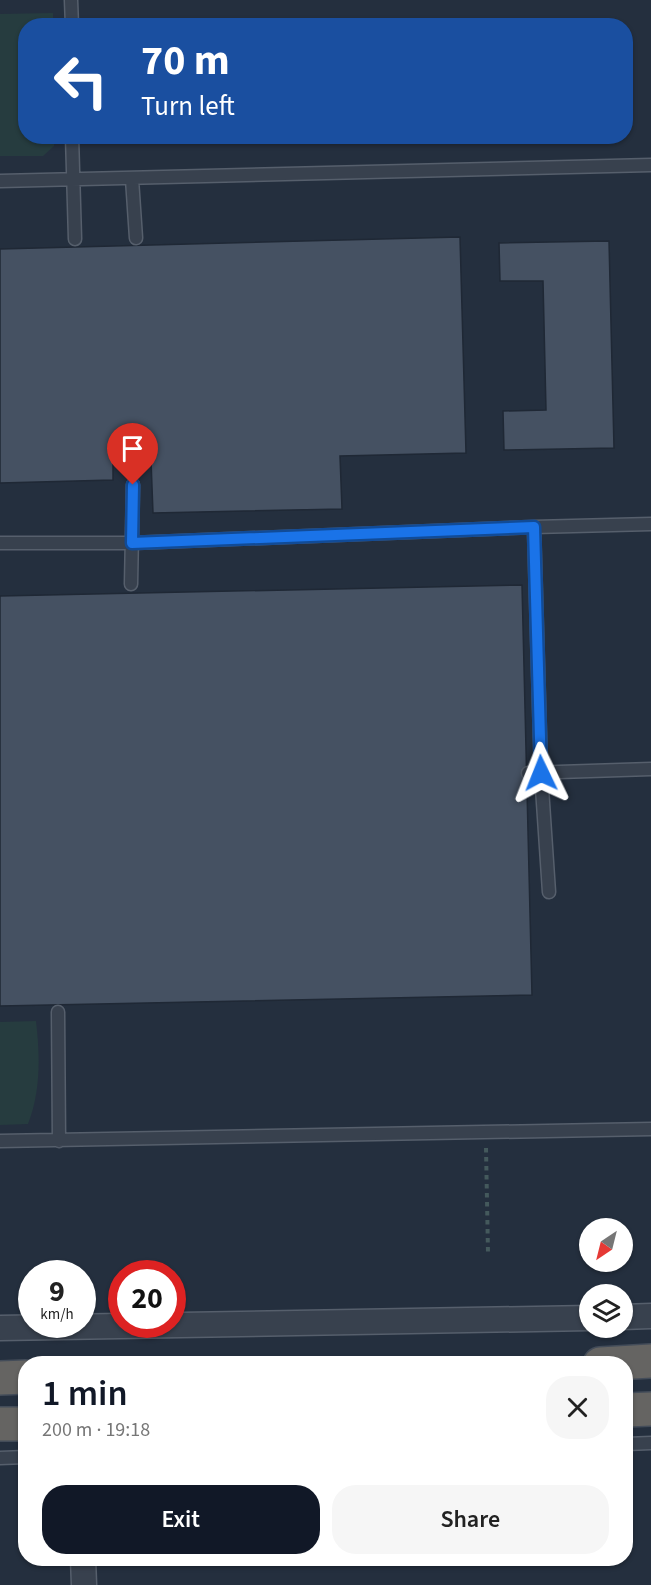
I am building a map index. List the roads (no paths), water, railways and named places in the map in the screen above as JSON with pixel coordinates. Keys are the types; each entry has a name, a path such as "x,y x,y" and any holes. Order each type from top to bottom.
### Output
{"highway":[{"path":"633,1362 651,1361"},
{"path":"0,1378 18,1377"},
{"path":"633,1410 651,1409"},
{"path":"0,1424 18,1424"}],"street":[{"path":"633,1317 651,1316"},
{"path":"0,1328 579,1318"},
{"path":"83,1566 84,1585"}],"lane":[{"path":"71,0 72,18"},
{"path":"72,144 75,239"},
{"path":"0,182 651,165"},
{"path":"132,179 136,238"},
{"path":"131,584 133,485"},
{"path":"0,543 132,543 651,524"},
{"path":"534,527 535,773 549,892"},
{"path":"535,773 651,769"},
{"path":"58,1012 59,1142"},
{"path":"0,1142 651,1129"},
{"path":"633,1444 651,1443"},
{"path":"0,1458 18,1457"}]}
